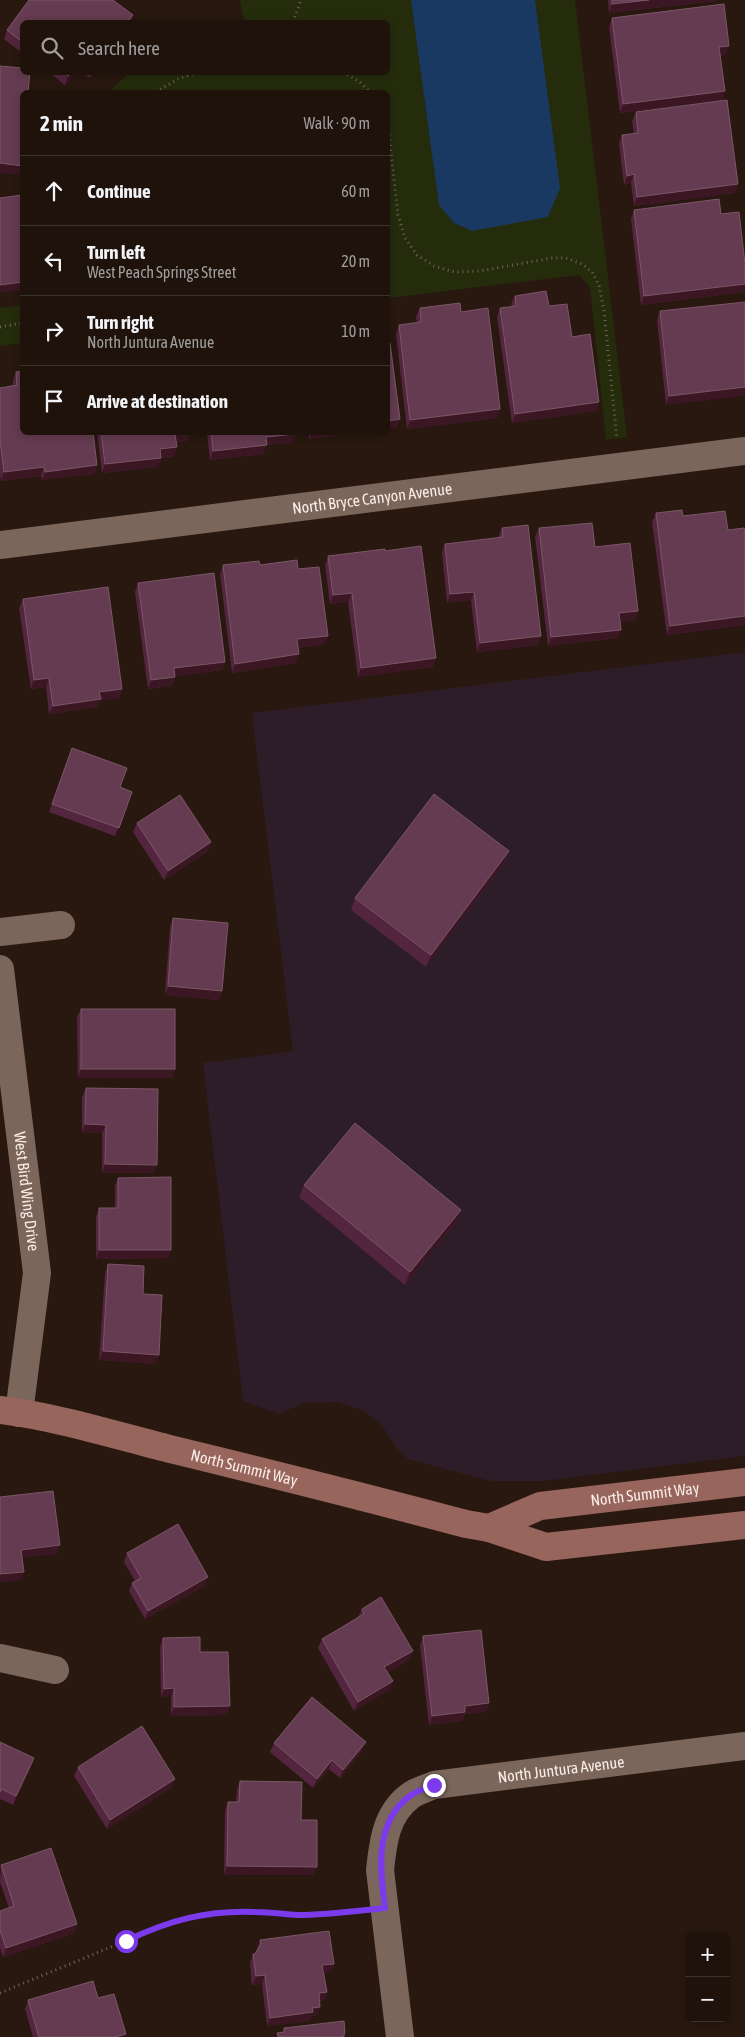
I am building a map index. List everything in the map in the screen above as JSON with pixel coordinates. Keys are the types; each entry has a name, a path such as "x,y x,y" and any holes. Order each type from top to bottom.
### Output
{"street":[{"name":"North Bryce Canyon Avenue","path":"0,545 745,451"},
{"path":"0,932 61,925"},
{"name":"West Bird Wing Drive","path":"0,969 37,1273 9,1411"},
{"name":"North Summit Way","path":"9,1411 321,1486 466,1524 489,1528 546,1547 745,1525"},
{"name":"North Summit Way","path":"489,1528 540,1506 745,1482"},
{"path":"0,1658 55,1670"},
{"name":"North Juntura Avenue","path":"385,1908 380,1870 382,1846 389,1819 410,1796 434,1785 745,1746"},
{"path":"385,1908 400,2037"}],"path":[{"path":"294,20 302,0"},
{"path":"159,90 178,79 190,75"},
{"path":"348,75 360,82 368,90"},
{"path":"390,143 398,215 404,238 417,255 434,266 455,272 480,271 552,258 566,258 582,264 592,272 599,285 604,311 620,467"},
{"path":"0,327 20,323"},
{"path":"0,1993 176,1920 214,1913 313,1914 385,1908"}],"shaded area":[{"path":"745,652 745,1456 544,1481 490,1481 408,1459 397,1449 383,1427 364,1411 338,1402 304,1403 279,1414 243,1401 203,1063 293,1051 252,713"}],"green space":[{"path":"240,0 575,0 627,437 606,440 590,287 579,275 390,298 390,90 111,90 127,75 390,75 390,20 244,20"},
{"path":"20,305 20,343 0,346 0,308"}],"water":[{"path":"411,0 535,0 560,188 548,217 472,231 454,223 439,205"}],"building":[{"path":"29,0 113,0 133,15 129,20 20,20 20,40 7,30"},
{"path":"612,0 649,0 612,4"},
{"path":"724,4 729,46 719,47 725,91 623,104 612,18"},
{"path":"0,66 20,68 20,75 30,75 28,90 20,90 20,166 0,163"},
{"path":"727,100 738,184 637,197 634,174 627,176 622,135 638,133 636,112"},
{"path":"20,195 20,282 0,285 0,198"},
{"path":"719,199 721,214 739,212 745,264 745,284 644,296 634,210"},
{"path":"546,291 549,306 567,304 572,337 590,334 599,402 515,414 500,308 516,306 515,296"},
{"path":"745,302 745,387 669,396 660,311"},
{"path":"460,303 461,312 488,308 500,409 410,420 399,325 421,322 420,308"},
{"path":"390,343 400,419 390,421"},
{"path":"20,371 20,435 93,435 97,465 45,472 44,467 4,472 0,440 0,388 17,385 16,372"},
{"path":"101,435 175,435 177,447 160,449 161,458 105,464"},
{"path":"211,435 286,435 266,437 267,445 213,451"},
{"path":"682,510 683,516 725,511 728,530 744,528 745,616 670,626 656,513"},
{"path":"592,523 595,547 630,543 638,611 619,613 621,630 551,637 539,528"},
{"path":"528,525 541,636 480,643 474,592 450,594 445,544 503,537 502,528"},
{"path":"421,546 436,658 361,668 352,593 333,595 328,556"},
{"path":"297,560 298,569 319,567 328,636 297,639 299,654 235,664 223,565 259,561 260,565"},
{"path":"214,573 225,662 174,668 175,677 151,680 138,583"},
{"path":"108,587 122,689 99,692 101,699 53,706 49,678 34,680 23,599"},
{"path":"72,748 127,768 120,787 132,792 119,828 52,804"},
{"path":"434,794 509,851 431,955 355,898"},
{"path":"180,795 211,842 168,871 137,823"},
{"path":"173,918 228,923 222,991 168,986"},
{"path":"81,1009 175,1009 175,1069 81,1069"},
{"path":"86,1088 158,1089 157,1165 105,1164 106,1125 85,1124"},
{"path":"355,1123 461,1210 410,1272 304,1185"},
{"path":"171,1177 171,1250 99,1250 99,1208 118,1208 118,1178"},
{"path":"108,1264 144,1266 143,1294 162,1295 159,1355 103,1351"},
{"path":"53,1491 60,1545 21,1550 24,1572 0,1574 0,1497"},
{"path":"178,1524 208,1577 148,1611 132,1583 141,1578 127,1553"},
{"path":"381,1597 413,1651 384,1667 393,1681 358,1702 322,1639 364,1614 362,1609"},
{"path":"481,1630 489,1703 465,1706 465,1712 432,1716 423,1636"},
{"path":"200,1637 200,1652 228,1652 230,1706 174,1707 174,1688 164,1689 163,1638"},
{"path":"312,1697 366,1742 343,1770 332,1760 317,1779 274,1743"},
{"path":"142,1726 175,1779 110,1820 78,1767"},
{"path":"0,1742 34,1758 16,1796 2,1789 0,1792"},
{"path":"240,1781 302,1782 301,1820 317,1820 317,1867 227,1866 228,1802 239,1802"},
{"path":"51,1848 77,1924 6,1948 0,1930 0,1911 14,1906 1,1865"},
{"path":"329,1931 334,1964 322,1965 327,1992 319,1993 320,2007 312,2008 313,2012 270,2018 265,1975 256,1976 253,1954 255,1954 261,1944 260,1940"},
{"path":"93,1981 98,1998 114,1994 126,2034 115,2037 39,2037 28,2000"},
{"path":"344,2021 344,2037 278,2037 277,2033 284,2032 284,2028"}],"route":[{"path":"126,1941 176,1920 214,1913 255,1912 298,1915 385,1908 380,1870 382,1846 389,1819 410,1796 434,1785"}]}
